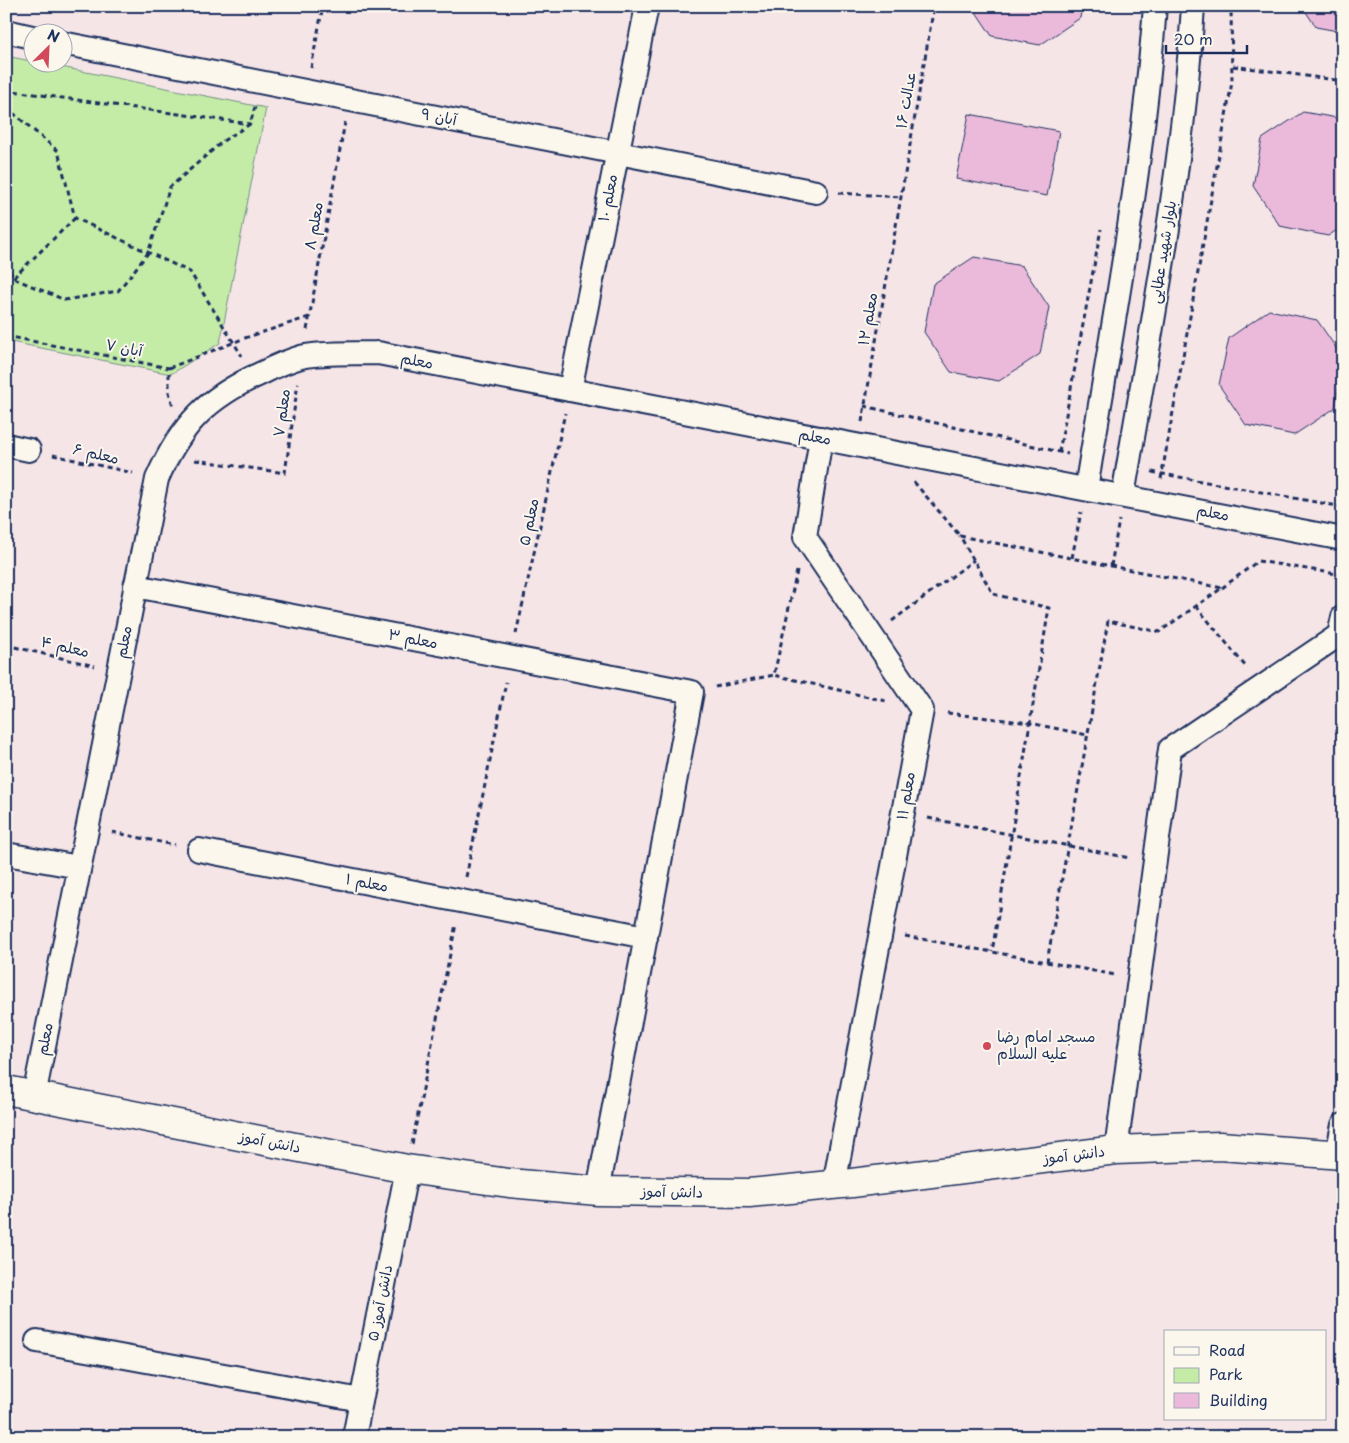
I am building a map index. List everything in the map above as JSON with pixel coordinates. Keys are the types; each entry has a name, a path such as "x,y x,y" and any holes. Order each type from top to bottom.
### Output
{"street":[{"name":"معلم ۱۰","path":"570,390 647,6"},
{"path":"1086,489 1123,270 1149,83 1155,6"},
{"name":"بلوار شهید عطایی","path":"1122,496 1160,275 1188,85 1193,6"},
{"path":"6,31 22,35"},
{"name":"آبان ۹","path":"72,45 816,192"},
{"name":"معلم","path":"34,1096 158,479 168,456 191,420 228,388 254,376 302,357 378,353 1343,539"},
{"path":"821,438 805,537 922,710"},
{"path":"6,445 29,450"},
{"name":"معلم ۳","path":"135,586 692,692"},
{"path":"1116,1150 1170,749 1339,635 1343,617"},
{"path":"598,1191 692,692"},
{"name":"معلم ۱۱","path":"834,1185 922,710"},
{"name":"معلم ۱","path":"199,850 646,937"},
{"path":"6,854 79,867"},
{"name":"دانش آموز","path":"6,1090 407,1169 509,1184 598,1191 749,1193 834,1185 1116,1150 1220,1146 1340,1154"},
{"path":"1340,1154 1343,1125"},
{"name":"دانش آموز ۵","path":"354,1437 407,1169"},
{"path":"37,1341 361,1400"}],"path":[{"path":"307,91 323,6"},
{"path":"923,6 934,7"},
{"path":"1156,502 1182,371 1232,82 1232,6"},
{"name":"عدالت ۱۶","path":"901,198 934,7"},
{"path":"1232,66 1343,81"},
{"path":"6,90 250,124 223,141 170,186 148,253 118,291 64,300 13,278 6,262"},
{"name":"معلم ۸","path":"302,357 349,100"},
{"path":"6,107 58,151 75,218"},
{"path":"816,192 901,198"},
{"name":"معلم ۱۲","path":"858,445 901,198"},
{"path":"75,218 190,272 254,376"},
{"path":"6,281 13,278 75,218"},
{"path":"1059,452 1103,219"},
{"path":"180,437 169,392 169,368 309,317"},
{"name":"آبان ۷","path":"6,336 169,368"},
{"name":"معلم ۷","path":"168,456 285,473 302,357"},
{"name":"معلم ۵","path":"511,658 570,390"},
{"name":"معلم ۶","path":"29,450 158,479"},
{"path":"918,456 914,484 960,536 993,594 1049,608 992,952"},
{"path":"1072,558 1086,489"},
{"path":"1111,566 1122,496"},
{"path":"960,536 1222,588"},
{"path":"774,675 805,537"},
{"path":"872,636 974,560"},
{"path":"1047,962 1108,621 1159,632 1258,561 1343,575"},
{"path":"1196,606 1263,687"},
{"name":"معلم ۴","path":"6,646 118,671"},
{"path":"692,692 774,675 922,710 1030,723 1087,735"},
{"path":"902,813 1155,862"},
{"path":"87,826 199,850"},
{"path":"881,931 1139,980"}],"green space":[{"path":"6,56 22,59 22,72 72,72 72,69 266,108 220,343 171,374 6,341"}],"building":[{"path":"972,6 1082,6 1080,18 1040,45 992,36"},
{"path":"1302,6 1343,6 1343,32 1316,27"},
{"path":"1303,112 1343,119 1343,226 1328,236 1280,226 1253,186 1262,139"},
{"path":"969,114 1059,131 1047,196 956,179"},
{"path":"974,257 1022,266 1049,307 1040,354 999,381 951,372 924,332 933,284"},
{"path":"1269,310 1317,320 1343,358 1335,408 1294,435 1246,425 1219,385 1229,338"}],"place":[{"name":"مسجد امام رضا علیه السلام","path":"987,1046"}]}
